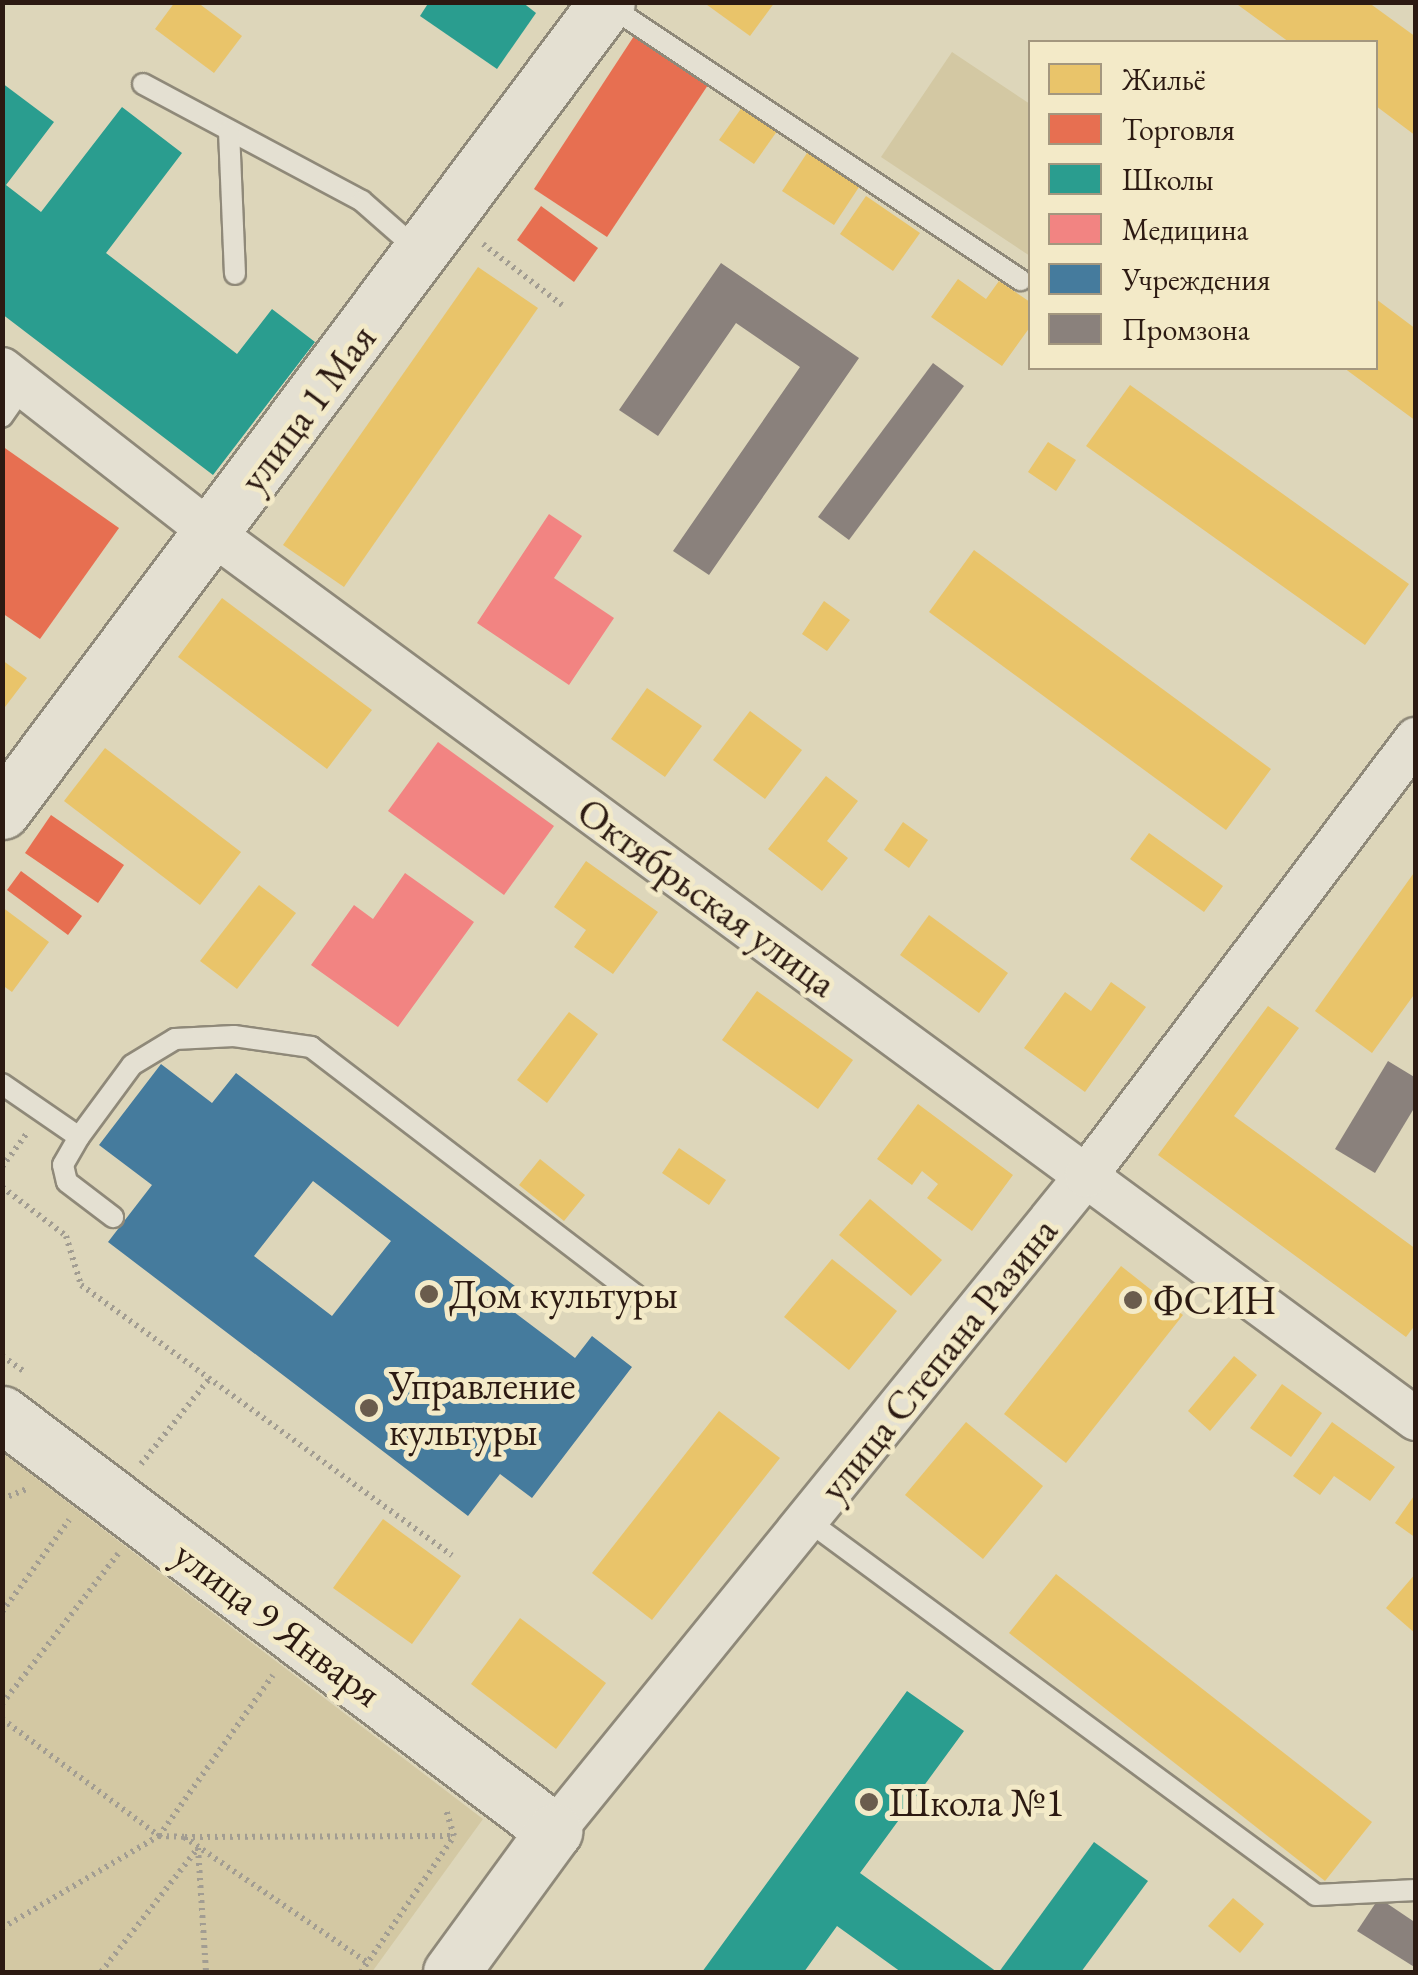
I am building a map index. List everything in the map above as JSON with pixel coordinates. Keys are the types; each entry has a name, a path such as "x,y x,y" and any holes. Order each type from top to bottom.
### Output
{"main road":[{"name":"улица 1 Мая","path":"2,811 437,238 607,3"},
{"name":"улица 9 Января","path":"2,1414 554,1831"},
{"name":"улица Степана Разина","path":"451,1972 554,1831"}],"street":[{"name":"Октябрьская улица","path":"10,391 212,533 1416,1419"},
{"name":"улица Степана Разина","path":"554,1831 1086,1176 1416,739"}],"lane":[{"path":"607,3 1021,280"},
{"path":"143,84 437,238"},
{"path":"229,132 235,274"},
{"path":"113,1217 67,1182 63,1165 132,1065 176,1038 234,1036 310,1047 638,1297"},
{"path":"2,1084 79,1137"},
{"path":"808,1520 1316,1895 1416,1890"}],"path":[{"path":"437,238 562,305"},
{"path":"2,1167 42,1112"},
{"path":"2,1187 66,1236 81,1285 452,1556"},
{"path":"134,1472 210,1378"},
{"path":"16,1478 45,1497"},
{"path":"2,1500 30,1487"},
{"path":"59,1506 82,1522"},
{"path":"2,1612 62,1530"},
{"path":"106,1538 137,1561"},
{"path":"2,1704 110,1565"},
{"path":"261,1658 292,1682"},
{"path":"2,1928 158,1836 276,1670"},
{"path":"2,1720 158,1836 454,1836"},
{"path":"440,1802 454,1836"},
{"path":"360,1972 454,1836"},
{"path":"184,1837 368,1963"},
{"path":"101,1972 198,1848"},
{"path":"198,1848 206,1972"}],"shaded area":[{"path":"952,52 1028,103 1028,255 881,157"},
{"path":"3,1453 483,1819 372,1972 3,1972"}],"building: Жильё":[{"path":"175,2 197,2 242,36 214,73 155,29"},
{"path":"703,2 775,2 750,36"},
{"path":"1234,2 1372,5 1416,37 1416,136 1378,108 1378,40 1286,40"},
{"path":"745,103 780,127 754,164 719,140"},
{"path":"809,150 861,184 834,225 782,191"},
{"path":"866,196 920,233 893,271 840,234"},
{"path":"478,267 538,308 344,587 283,545"},
{"path":"958,279 986,299 999,281 1028,301 1028,330 1002,366 931,317"},
{"path":"1378,300 1416,329 1416,421 1347,370 1378,370"},
{"path":"1130,385 1409,584 1365,645 1086,446"},
{"path":"1048,442 1076,460 1056,491 1028,472"},
{"path":"974,550 1271,769 1226,830 929,612"},
{"path":"222,598 372,710 327,769 178,657"},
{"path":"824,601 850,620 827,651 802,634"},
{"path":"2,660 27,678 2,711"},
{"path":"647,688 702,726 665,777 611,739"},
{"path":"750,711 802,750 765,799 713,760"},
{"path":"105,748 241,852 200,905 64,801"},
{"path":"826,776 858,801 827,841 848,858 822,891 768,849"},
{"path":"903,822 928,840 909,868 884,850"},
{"path":"1149,833 1223,886 1204,912 1130,859"},
{"path":"586,861 658,912 613,974 574,947 586,930 554,907"},
{"path":"1416,870 1416,992 1372,1053 1315,1011"},
{"path":"259,885 296,913 237,989 200,961"},
{"path":"2,907 49,942 12,992 2,985"},
{"path":"929,915 1008,973 979,1013 900,955"},
{"path":"1111,982 1146,1007 1085,1092 1024,1048 1065,992 1091,1011"},
{"path":"757,991 853,1060 818,1109 722,1040"},
{"path":"1268,1006 1299,1028 1234,1116 1416,1249 1416,1324 1406,1337 1158,1155"},
{"path":"569,1012 598,1034 547,1103 517,1080"},
{"path":"918,1104 1013,1175 972,1231 927,1198 938,1184 922,1171 912,1185 877,1159"},
{"path":"679,1148 726,1180 709,1205 662,1173"},
{"path":"540,1159 585,1195 564,1221 519,1185"},
{"path":"870,1199 942,1260 911,1296 839,1235"},
{"path":"832,1259 897,1311 849,1370 784,1317"},
{"path":"1121,1266 1183,1315 1066,1463 1004,1414"},
{"path":"1234,1356 1257,1375 1210,1431 1188,1411"},
{"path":"1282,1384 1322,1413 1291,1457 1250,1428"},
{"path":"719,1411 780,1458 652,1620 592,1573"},
{"path":"966,1422 1043,1486 983,1559 905,1495"},
{"path":"1332,1422 1395,1467 1370,1501 1334,1476 1320,1495 1293,1476"},
{"path":"1416,1493 1416,1538 1395,1523"},
{"path":"383,1519 461,1576 412,1644 333,1588"},
{"path":"1416,1573 1416,1634 1386,1608"},
{"path":"1056,1574 1372,1822 1325,1881 1009,1633"},
{"path":"520,1618 606,1683 556,1749 471,1684"},
{"path":"1233,1898 1264,1924 1240,1953 1208,1926"}],"building: Торговля":[{"path":"636,33 710,82 607,237 534,189"},
{"path":"541,206 598,248 574,282 517,240"},
{"path":"2,446 119,528 40,639 2,613"},
{"path":"51,815 124,865 98,903 25,853"},
{"path":"21,871 82,916 68,935 7,890"}],"building: Школы":[{"path":"429,2 522,2 536,13 497,69 420,16"},
{"path":"2,83 54,122 6,185 41,212 122,107 182,153 106,253 237,354 272,309 315,342 213,475 2,314"},
{"name":"Школа №1","path":"907,1691 964,1731 860,1873 997,1972 901,1972 837,1926 804,1972 702,1972"},
{"name":"Школа №1","path":"1094,1842 1148,1881 1081,1972 999,1972"}],"building: Медицина":[{"path":"549,514 582,536 554,578 614,618 569,685 477,623"},
{"path":"438,742 554,826 504,895 388,811"},
{"path":"405,873 474,922 398,1027 311,965 354,905 373,919"}],"building: Учреждения":[{"name":"Дом культуры","path":"161,1064 212,1103 236,1073 515,1286 502,1303 575,1358 592,1336 632,1367 532,1498 500,1474 468,1516 108,1242 152,1185 99,1145","holes":["313,1181 391,1241 332,1316 254,1256"]}],"building: Промзона":[{"path":"721,263 859,358 709,575 673,551 800,367 736,323 658,436 619,410"},
{"path":"933,363 964,386 849,540 818,517"},
{"path":"1388,1061 1416,1078 1416,1105 1375,1173 1335,1149"},
{"path":"1379,1898 1416,1923 1416,1968 1357,1931"}],"place":[{"name":"Дом культуры","path":"429,1294"},
{"name":"ФСИН","path":"1133,1300"},
{"name":"Управление культуры","path":"369,1408"},
{"name":"Школа №1","path":"869,1802"}]}
